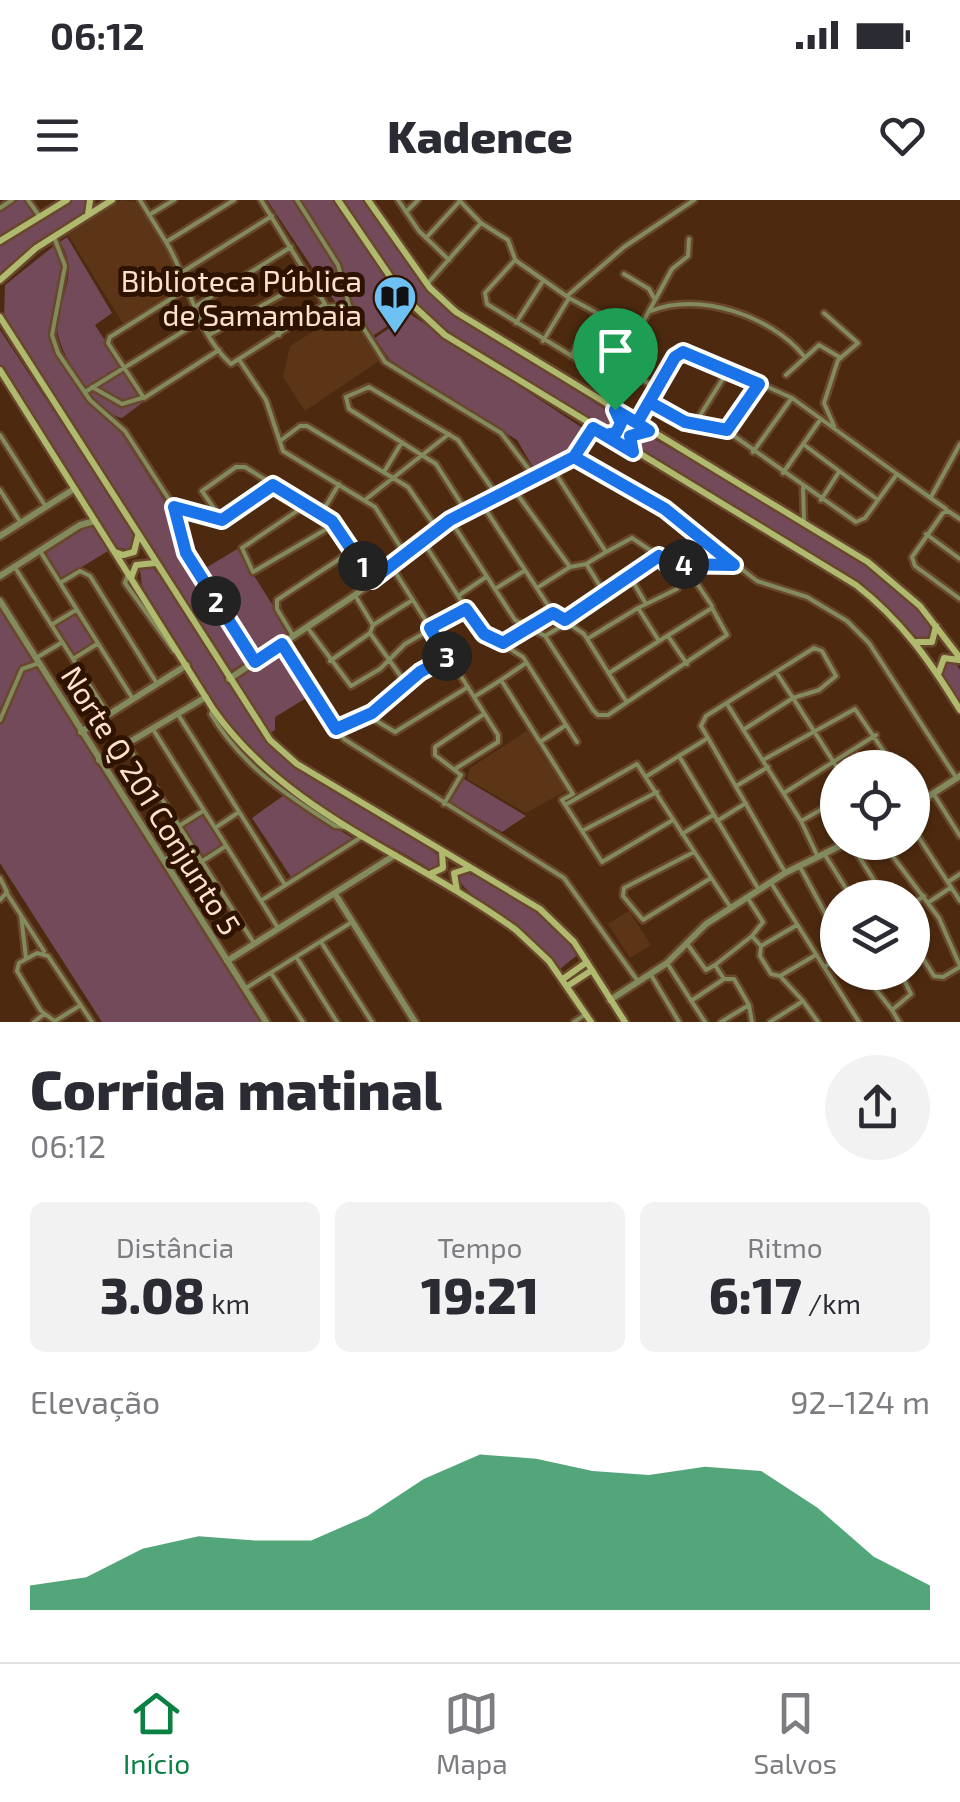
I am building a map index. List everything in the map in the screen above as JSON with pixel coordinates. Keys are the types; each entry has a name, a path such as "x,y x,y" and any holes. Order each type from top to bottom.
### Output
{"main road":[{"path":"0,241 67,200"},
{"path":"87,216 90,200"},
{"path":"0,280 112,200"},
{"path":"338,200 413,308 476,357 856,585 890,611 916,641 960,710"},
{"path":"369,200 427,284 467,320 886,575 935,624 960,659"},
{"path":"0,317 229,679 280,752 540,910 560,926 625,1022"},
{"path":"0,370 177,650 201,695 268,774 516,930 566,983 592,1022"},
{"path":"606,435 621,427 615,410"},
{"path":"633,452 630,436 649,431"},
{"path":"114,551 124,555 134,552 138,535"},
{"path":"129,576 136,564 156,564"},
{"path":"916,641 932,642 935,624"},
{"path":"939,674 944,658 960,659"},
{"path":"429,874 443,868 442,850"},
{"path":"457,892 454,873 471,868"},
{"path":"566,983 587,962"},
{"path":"566,983 592,970"}],"street":[{"path":"0,208 12,200"},
{"path":"28,200 40,217"},
{"path":"140,200 184,271 200,321 229,363 240,360 324,307 348,305"},
{"path":"149,215 174,200"},
{"path":"220,200 224,206"},
{"path":"166,242 234,200"},
{"path":"262,200 311,278 324,307"},
{"path":"297,200 338,265 348,305 385,362 501,433 534,476"},
{"path":"398,200 426,239 449,260"},
{"path":"406,212 418,200"},
{"path":"426,239 459,200 481,223 508,240 515,260 650,346 625,386 487,304 484,297 515,260"},
{"path":"544,340 576,283 694,200"},
{"path":"184,271 272,216"},
{"path":"427,284 481,223"},
{"path":"54,238 65,266 52,336 85,392 125,431 174,507 186,553 255,662"},
{"path":"651,311 672,269 688,256 689,239"},
{"path":"194,308 291,247"},
{"path":"624,274 648,289 656,300"},
{"path":"209,335 311,278"},
{"path":"516,324 544,279"},
{"path":"144,398 108,340 187,289"},
{"path":"598,372 626,329 651,311 683,302 736,312 804,355"},
{"path":"261,306 279,335"},
{"path":"570,356 596,313"},
{"path":"824,313 858,343 840,358 823,407 833,416 834,428"},
{"path":"85,392 200,321"},
{"path":"786,375 820,344 840,358"},
{"path":"92,387 122,404 144,398 219,350"},
{"path":"637,423 683,352 792,398 960,519"},
{"path":"240,360 266,400 283,451 365,500 378,511 405,554"},
{"path":"694,425 728,369"},
{"path":"634,374 656,389"},
{"path":"727,430 759,384"},
{"path":"466,511 447,478 423,455 348,409 346,397 370,387 450,434 468,449 496,494"},
{"path":"753,452 792,398"},
{"path":"649,402 694,425 727,430 783,474 856,522 897,474"},
{"path":"783,474 821,418"},
{"path":"280,441 305,425 413,492 437,529"},
{"path":"229,679 355,596 450,520 574,457 593,428"},
{"path":"365,500 450,434"},
{"path":"0,435 46,507"},
{"path":"384,472 402,442"},
{"path":"803,444 878,500"},
{"path":"931,498 960,444"},
{"path":"574,457 665,509 758,581 821,604 860,632 958,778 930,795"},
{"path":"218,518 204,495 204,486 240,466 335,524 372,580"},
{"path":"552,468 606,552"},
{"path":"820,500 840,472"},
{"path":"321,514 339,484"},
{"path":"174,507 218,518 254,502 273,485"},
{"path":"512,487 570,566"},
{"path":"803,487 804,524"},
{"path":"0,536 74,489"},
{"path":"0,490 22,523"},
{"path":"480,502 553,613 587,638 628,702"},
{"path":"306,504 242,548 254,572 335,524"},
{"path":"948,510 912,554 913,563 960,599"},
{"path":"0,576 80,524 89,512"},
{"path":"450,520 515,620 545,636 598,716 628,702 727,636 694,579 587,638"},
{"path":"80,524 94,521"},
{"path":"926,534 960,559"},
{"path":"537,588 570,566 586,564 632,538 659,556 679,585"},
{"path":"422,541 484,634 527,662 577,742"},
{"path":"40,550 132,700"},
{"path":"294,636 276,608 277,600 353,550"},
{"path":"545,636 603,591 659,556"},
{"path":"586,564 603,591"},
{"path":"667,564 734,565"},
{"path":"391,565 498,742 455,770"},
{"path":"14,566 108,715"},
{"path":"60,583 80,571 90,576 157,684"},
{"path":"495,589 524,571"},
{"path":"629,575 646,604"},
{"path":"458,596 486,577"},
{"path":"355,596 373,625"},
{"path":"330,660 412,600"},
{"name":"Norte Q 201 Conjunto 5","path":"0,601 266,1022"},
{"path":"638,608 659,641"},
{"path":"609,673 712,608"},
{"path":"308,627 351,686 430,628 466,609"},
{"path":"52,625 76,610"},
{"path":"503,643 553,613"},
{"path":"370,633 408,685"},
{"path":"668,636 687,664"},
{"path":"0,720 22,669 62,642"},
{"path":"73,659 97,644"},
{"path":"282,644 336,729 357,750 564,878 638,982"},
{"path":"743,730 793,698 819,690 836,672 820,649 814,648 702,720 708,738 785,873"},
{"path":"336,729 372,713 447,657"},
{"path":"474,697 527,662"},
{"path":"82,732 186,666"},
{"path":"776,672 826,750"},
{"path":"501,680 574,796"},
{"path":"372,713 375,720 395,732 468,687"},
{"path":"99,760 201,695"},
{"path":"610,1000 667,963 686,942 731,908 820,854 727,704"},
{"path":"763,760 855,709 884,750"},
{"path":"176,712 285,886"},
{"path":"444,804 461,777 435,756 435,747 484,714"},
{"path":"540,742 566,724"},
{"path":"151,727 278,928"},
{"path":"852,750 876,736"},
{"path":"647,776 708,738"},
{"path":"126,743 254,943"},
{"path":"679,756 759,890"},
{"path":"674,820 604,862 565,806 574,796 632,764 647,776 731,908"},
{"path":"738,785 768,767"},
{"path":"784,792 820,769"},
{"path":"582,832 656,792"},
{"path":"933,793 960,836"},
{"path":"717,821 746,803"},
{"path":"179,826 203,811"},
{"path":"801,822 820,811"},
{"path":"214,828 239,812"},
{"path":"682,834 713,815"},
{"path":"260,901 363,836"},
{"path":"164,860 190,844"},
{"path":"202,862 226,846"},
{"path":"694,852 624,888 622,896 636,917 645,920 712,878"},
{"path":"228,960 395,855"},
{"path":"930,855 960,901"},
{"path":"896,860 912,880"},
{"path":"800,865 820,903"},
{"path":"930,900 960,874"},
{"path":"0,878 92,1022"},
{"path":"771,883 820,961"},
{"path":"0,900 6,892"},
{"path":"335,894 415,1022"},
{"path":"686,942 706,970 715,965 752,936 762,922 748,898"},
{"path":"930,906 960,967 938,978 930,966"},
{"path":"20,910 26,958"},
{"path":"245,989 352,922"},
{"path":"797,925 762,946 760,956 818,1022"},
{"path":"752,936 762,946"},
{"path":"321,942 372,1022"},
{"path":"45,954 26,958 17,966 18,974 44,1014 55,1021 81,1005"},
{"path":"780,976 816,955"},
{"path":"296,957 337,1022"},
{"path":"667,963 704,1022"},
{"path":"715,965 724,978"},
{"path":"271,973 303,1022"},
{"path":"651,975 680,1022"},
{"path":"691,1001 724,978 734,979 749,1006 752,1022"},
{"path":"839,990 859,1022"},
{"path":"876,990 898,1020 889,1022"},
{"path":"892,1010 911,997 908,990"},
{"path":"770,1022 803,1001"},
{"path":"720,1022 749,1006"},
{"path":"34,1022 44,1014"},
{"path":"574,1022 586,1014"}],"shaded area":[{"path":"18,200 26,200 34,216 0,237 0,211"},
{"path":"73,200 87,200 90,213 26,253 0,278 0,245"},
{"path":"121,200 135,202 174,261 180,287 123,323 68,235"},
{"path":"267,200 338,200 409,311 367,340 347,310 342,312"},
{"path":"344,200 367,200 452,312 611,413 619,425 609,431 448,338 388,271"},
{"path":"67,237 112,313 95,325 141,396 150,397 122,418 101,405 79,379 58,336 68,273 60,242"},
{"path":"55,245 63,266 49,333 53,350 91,406 120,431 172,513 183,550 249,659 231,671 4,318 5,285"},
{"path":"346,311 379,361 305,411 283,377 290,346"},
{"path":"410,314 587,431 572,455 536,472 517,440 390,360 375,338"},
{"path":"0,330 123,516 135,538 132,550 115,547 0,364"},
{"path":"644,433 855,558 895,588 922,615 932,637 919,639 857,584 638,449 635,437"},
{"path":"92,524 108,551 62,579 46,553"},
{"path":"237,549 291,634 257,656 201,571"},
{"path":"152,567 166,583 273,749 418,839 442,859 441,866 430,869 338,818 263,762 206,690 142,586 140,570"},
{"path":"0,598 267,1022 102,1022 0,863"},
{"path":"76,607 100,646 72,663 49,624"},
{"path":"283,651 313,694 275,717 275,730 270,733 236,679"},
{"path":"948,659 953,659 960,670 960,702 943,674"},
{"path":"527,731 566,791 526,813 467,779 470,768"},
{"path":"464,779 526,816 502,832 450,802"},
{"path":"283,796 354,839 291,877 252,818"},
{"path":"204,808 229,846 201,864 176,825"},
{"path":"462,872 511,893 547,917 572,944 576,956 560,969 461,884 457,876"},
{"path":"629,911 651,945 630,958 608,924"}],"place":[{"name":"Biblioteca Pública de Samambaia","path":"395,335"}],"route":[{"path":"615,410 621,423 616,433 606,435 593,428 574,457 450,520 372,580 332,521 273,485 258,499 222,520 174,507 183,545 255,662 282,644 336,729 360,714 372,713 420,672 447,657 430,628 466,609 484,634 503,643 553,613 565,620 576,608 659,556 667,564 734,565 665,509 574,457 584,443 593,428 633,452 630,436 636,431 649,431 637,423 649,402 685,422 727,430 759,384 691,352 683,352 675,357 637,423 615,410"}]}
